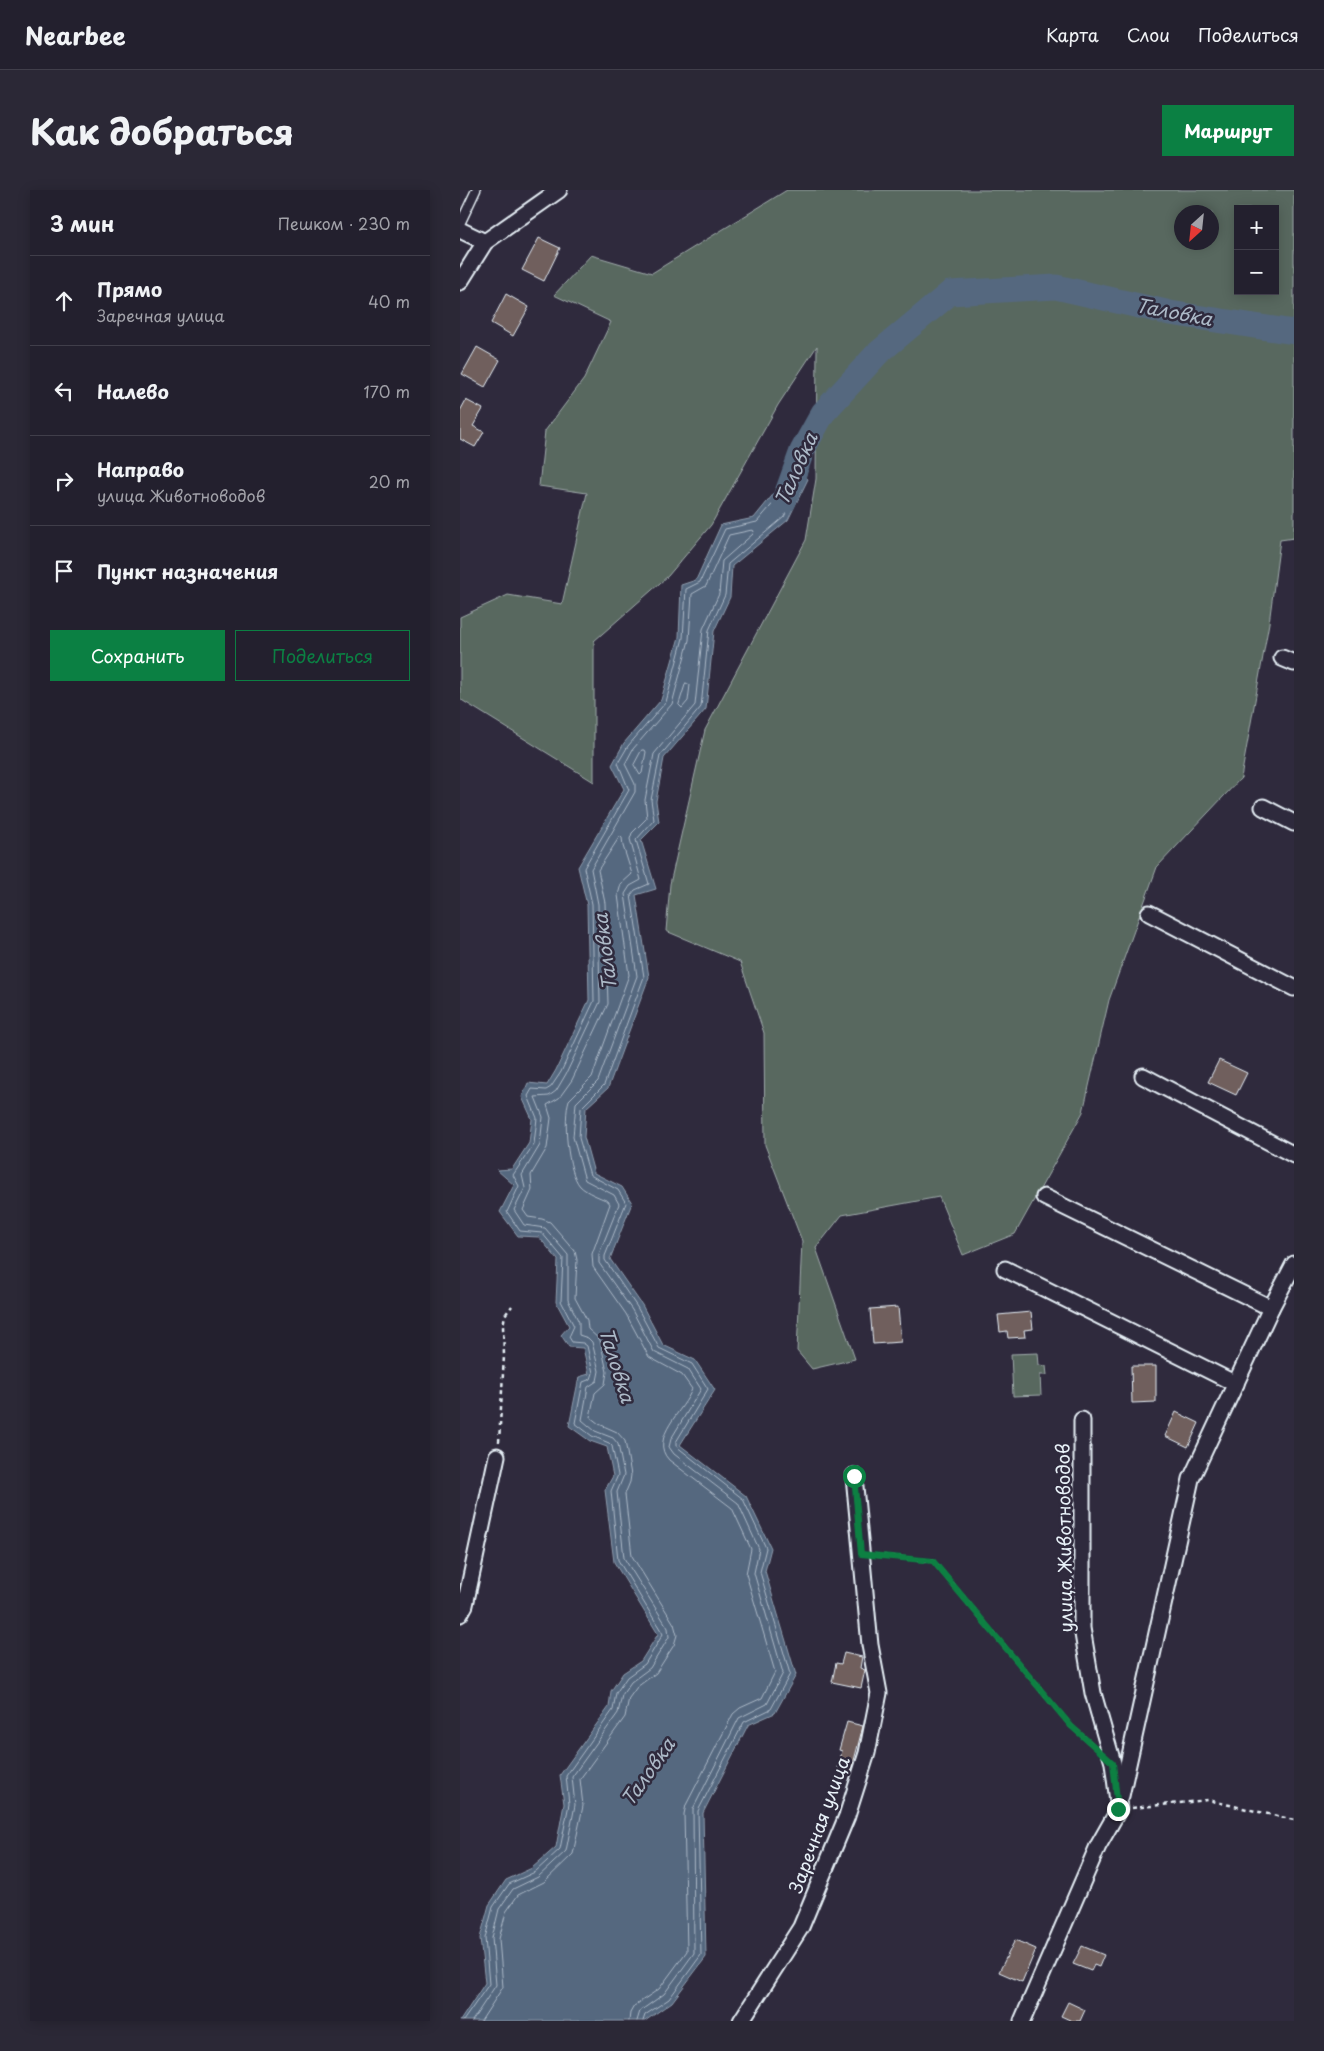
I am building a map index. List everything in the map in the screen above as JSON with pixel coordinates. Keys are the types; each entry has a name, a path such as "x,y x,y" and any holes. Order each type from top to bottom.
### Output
{"street":[{"path":"460,282 485,242 559,190"},
{"path":"460,230 485,242"},
{"path":"1263,807 1294,822"},
{"path":"1149,914 1294,988"},
{"path":"1143,1076 1294,1156"},
{"path":"1044,1197 1271,1308"},
{"path":"1022,2021 1098,1846 1118,1809 1191,1479 1271,1308 1294,1264"},
{"path":"1005,1269 1236,1384"},
{"name":"улица Животноводов","path":"1082,1420 1082,1628 1093,1693 1113,1763 1118,1809"},
{"path":"460,1614 467,1595 497,1456"},
{"name":"Заречная улица","path":"741,2021 801,1928 847,1816 867,1753 879,1694 870,1645 854,1476"}],"lane":[{"path":"460,224 476,190"}],"path":[{"path":"497,1456 500,1436 504,1356 503,1326 505,1315 512,1306"},
{"path":"861,1554 933,1561 1071,1726 1113,1763"},
{"path":"1118,1809 1208,1800 1294,1820"}],"green space":[{"path":"787,190 1294,190 1294,538 1280,540 1269,623 1241,778 1157,867 1109,1000 1083,1112 1015,1234 963,1255 939,1197 842,1215 816,1248 855,1359 812,1369 797,1351 802,1241 765,1145 764,1033 740,962 666,931 670,884 705,730 806,540 816,479 817,346 778,405 711,525 668,576 594,641 594,782 460,699 460,617 508,595 562,604 587,493 539,486 545,431 584,379 611,322 554,295 591,255 652,273"},
{"path":"1038,1353 1039,1365 1046,1366 1047,1375 1040,1375 1041,1395 1013,1396 1011,1354"}],"water":[{"path":"794,469 808,479 788,520 732,566 730,597 714,631 706,709 664,758 656,801 659,822 641,840 656,889 636,895 649,977 608,1088 586,1108 584,1137 594,1173 622,1187 632,1203 610,1259 642,1305 663,1345 695,1360 715,1390 680,1445 746,1496 771,1548 765,1571 796,1675 775,1713 748,1725 703,1813 706,1957 672,2002 645,2021 460,2021 485,1983 480,1938 489,1905 506,1880 532,1868 556,1847 564,1804 560,1775 609,1707 611,1691 623,1673 641,1661 658,1634 614,1562 605,1490 613,1476 607,1447 590,1441 569,1426 579,1377 589,1374 583,1348 569,1347 561,1335 569,1326 556,1302 558,1260 539,1237 518,1236 500,1212 514,1185 497,1170 512,1169 529,1143 532,1119 522,1097 528,1083 547,1085 589,1000 587,905 578,867 624,789 612,765 624,743 661,700 679,637 681,585 696,580 721,525 754,518"}],"building":[{"path":"539,238 560,248 544,281 522,270"},
{"path":"506,294 529,307 513,336 491,323"},
{"path":"477,347 500,360 485,387 462,374"},
{"path":"466,400 483,409 473,426 484,432 475,447 460,439 460,411"},
{"path":"1219,1060 1247,1073 1236,1095 1208,1082"},
{"path":"898,1307 901,1342 873,1344 870,1309"},
{"path":"1031,1312 1033,1329 1024,1330 1025,1337 1008,1338 1007,1331 1000,1332 998,1315"},
{"path":"1131,1366 1156,1366 1156,1402 1132,1403"},
{"path":"1176,1412 1199,1423 1188,1447 1165,1436"},
{"path":"844,1653 862,1657 860,1668 865,1670 861,1688 832,1682 836,1663 841,1664"},
{"path":"847,1722 863,1726 851,1772 838,1768 842,1751 839,1750"},
{"path":"1015,1940 1036,1949 1022,1982 999,1972"},
{"path":"1082,1946 1104,1955 1099,1967 1094,1965 1091,1971 1073,1964"},
{"path":"1068,2002 1085,2010 1080,2021 1072,2021 1061,2016"}],"waterway":[{"name":"Таловка","path":"784,501 802,451 823,413 877,354 950,293 1056,287 1170,313 1294,332"}],"route":[{"path":"854,1476 861,1554 933,1561 1071,1726 1113,1763 1118,1809"}]}
